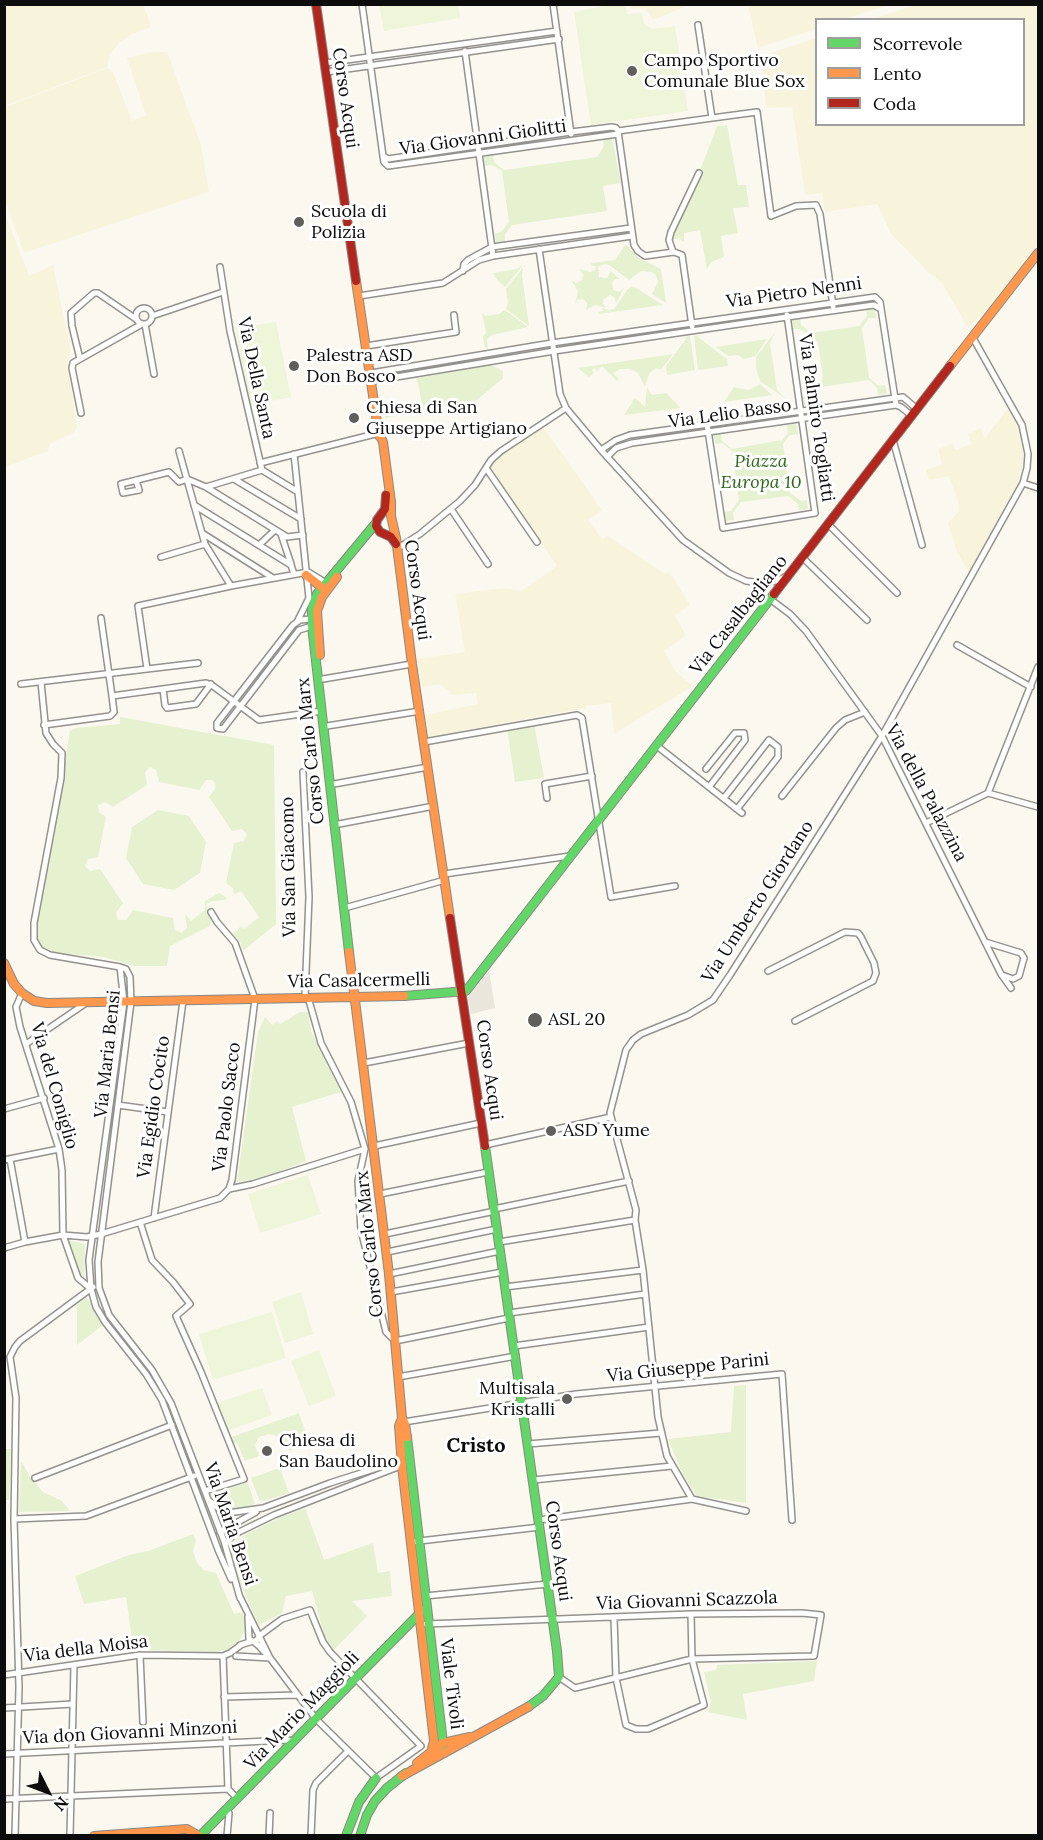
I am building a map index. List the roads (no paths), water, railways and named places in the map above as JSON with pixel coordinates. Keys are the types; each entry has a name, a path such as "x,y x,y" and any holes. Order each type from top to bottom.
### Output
{"street":[{"name":"Corso Acqui","path":"316,4 379,433 386,501 380,526"},
{"path":"362,4 383,156"},
{"path":"553,4 572,140"},
{"path":"698,25 712,118"},
{"path":"326,68 370,57 557,31"},
{"path":"326,68 371,65 559,39"},
{"path":"465,51 493,256"},
{"name":"Via Giovanni Giolitti","path":"383,156 386,164 392,167 757,112 771,216 796,206 816,206 820,214 833,303"},
{"name":"Via Giovanni Giolitti","path":"383,156 388,159 612,127 618,132"},
{"path":"618,132 632,236 636,248 645,256 680,253 683,258 693,331"},
{"path":"673,252 669,240 671,232 699,174"},
{"path":"463,271 464,264 468,260 492,247 631,228"},
{"path":"358,296 443,283 479,260 493,256 632,236"},
{"path":"539,249 560,394 566,408 607,457 683,540 738,578 752,583 771,582 781,579 792,571"},
{"name":"Via Casalbagliano","path":"463,993 1038,254"},
{"name":"Via Della Santa","path":"220,267 223,292 262,470"},
{"path":"152,316 223,292"},
{"path":"80,359 71,313 94,293 98,293 143,324 154,374"},
{"name":"Via Pietro Nenni","path":"371,377 552,343 874,297 880,302 881,309"},
{"path":"833,303 834,311"},
{"name":"Via Pietro Nenni","path":"371,377 874,305 881,309"},
{"path":"81,413 73,363 150,322 152,316 149,309 144,308 137,311 136,319"},
{"path":"881,309 896,405 915,413"},
{"name":"Via Palmiro Togliatti","path":"707,424 723,528 814,513 786,310"},
{"path":"366,346 456,332 454,315"},
{"name":"Via Umberto Giordano","path":"692,1499 672,1466 661,1433 643,1270 635,1220 636,1210 610,1113 629,1046 641,1034 688,1015 713,1000 882,736 1023,483 1028,454 1022,425 973,338"},
{"path":"601,450 626,436 895,398 904,398 915,413"},
{"name":"Via Lelio Basso","path":"607,457 616,448 626,445 896,405"},
{"path":"392,523 386,516 380,526 393,538 398,548 408,543 451,509 475,485 495,456 508,445 566,408"},
{"name":"Corso Acqui","path":"379,433 383,442 412,664 495,1210 540,1524 559,1677"},
{"path":"260,463 379,433"},
{"path":"893,440 922,545"},
{"path":"179,451 205,544 231,586"},
{"path":"294,454 308,600 298,615 297,622 216,724 218,729 222,729 298,631 313,622"},
{"path":"486,468 537,542"},
{"path":"206,487 262,470 298,492"},
{"path":"136,480 169,472 179,482 187,479 206,487 287,537 303,535"},
{"path":"234,479 301,519"},
{"path":"1023,483 1038,488"},
{"path":"194,505 291,565"},
{"path":"451,509 488,564"},
{"name":"Corso Carlo Marx","path":"356,996 351,972 322,711 313,604 369,535 380,526 390,531 392,523"},
{"path":"828,524 897,593"},
{"path":"259,545 278,532"},
{"path":"278,532 294,574"},
{"path":"202,533 273,578"},
{"path":"160,557 205,544"},
{"path":"802,557 867,620"},
{"path":"147,669 138,606 294,574 306,574 325,587"},
{"path":"771,582 777,585 777,590"},
{"name":"Via della Palazzina","path":"770,599 790,614 806,631 882,736 1001,974 1011,988"},
{"path":"44,725 110,716 114,712 101,618"},
{"path":"297,622 313,622"},
{"name":"Corso Carlo Marx","path":"313,622 323,679 356,996 385,1234 403,1420 404,1462 423,1611"},
{"path":"957,645 1030,687"},
{"path":"21,684 198,663"},
{"path":"323,679 412,664"},
{"path":"988,793 1038,667"},
{"name":"Via Maria Bensi","path":"41,681 46,733 62,753 61,778 34,924 34,940 40,950 50,956 120,967 128,1002 118,1106 97,1268 98,1284 109,1315 152,1370 167,1396 215,1539 240,1598"},
{"path":"112,696 211,684 260,720 322,711"},
{"path":"163,689 167,708 196,704 211,684"},
{"path":"327,726 420,711"},
{"path":"782,796 836,728 845,720 865,712"},
{"path":"424,742 577,715 582,718 611,897 675,886"},
{"path":"706,769 735,733 744,733 745,740 709,787"},
{"path":"724,798 769,740 778,747 778,757 737,809"},
{"path":"657,746 742,813"},
{"path":"334,784 428,767"},
{"name":"Via San Giacomo","path":"303,772 309,897 307,997 321,1043 351,1102 365,1149 358,1181 361,1230 382,1323 386,1332 395,1341"},
{"path":"547,798 545,784 592,776"},
{"path":"927,823 988,793 1038,807"},
{"path":"339,824 434,806"},
{"path":"348,908 445,877 571,856"},
{"name":"Via Paolo Sacco","path":"4,1248 63,1235 87,1237 101,1234 220,1198 229,1189 255,999 235,943 211,912"},
{"path":"768,971 845,932 858,933 861,937 874,963 876,973 873,981 795,1020"},
{"path":"985,942 1021,953 1024,958 1019,976 1013,979 1001,974"},
{"path":"4,963 20,997"},
{"name":"Via Casalcermelli","path":"20,997 43,1003 86,1003 463,993"},
{"name":"Via del Coniglio","path":"20,997 16,1007 59,1149 62,1170 63,1235 78,1278 90,1289"},
{"name":"Via Egidio Cocito","path":"154,1218 183,1001"},
{"name":"Via Maria Bensi","path":"128,1002 92,1236 89,1264 90,1289 105,1323 150,1380 162,1400 195,1476 205,1491 224,1543 240,1598"},
{"path":"26,1044 86,1003"},
{"path":"364,1063 469,1043"},
{"path":"4,1109 44,1098"},
{"path":"118,1106 168,1112"},
{"path":"485,1145 611,1117"},
{"path":"374,1146 481,1123"},
{"path":"25,1242 8,1160 59,1149"},
{"path":"229,1189 273,1178 365,1149"},
{"path":"380,1194 488,1172"},
{"path":"385,1234 629,1181"},
{"path":"389,1274 500,1247 635,1220"},
{"path":"140,1222 152,1260 190,1304 176,1316 244,1479 205,1491 215,1506 228,1513 236,1514 263,1508 404,1462"},
{"path":"387,1252 497,1229"},
{"path":"505,1287 643,1270"},
{"path":"391,1292 503,1272"},
{"path":"15,1836 18,1754 14,1519 16,1398 10,1363 11,1354 20,1341 98,1284"},
{"path":"395,1341 509,1315 645,1294"},
{"path":"514,1346 649,1327"},
{"path":"398,1377 516,1356"},
{"name":"Via Giuseppe Parini","path":"403,1420 522,1402 782,1374 792,1520"},
{"path":"35,1478 172,1425"},
{"path":"528,1444 661,1433"},
{"path":"263,1508 220,1531 215,1539 224,1543 233,1535 284,1511 404,1462"},
{"path":"533,1480 672,1466"},
{"path":"14,1519 86,1516 195,1476"},
{"path":"415,1541 540,1524 692,1499 746,1511"},
{"name":"Corso Carlo Marx","path":"415,1541 425,1596 423,1611"},
{"path":"425,1596 548,1584"},
{"path":"240,1598 270,1658"},
{"path":"240,1645 251,1630 258,1632 268,1629 282,1619 310,1610 327,1648 354,1679 420,1743 421,1746 376,1778 353,1814 346,1836"},
{"name":"Viale Tivoli","path":"423,1611 443,1743"},
{"name":"Via Mario Maggioli","path":"200,1836 423,1611"},
{"name":"Via Giovanni Scazzola","path":"553,1619 691,1614 801,1613 821,1615 814,1656 692,1659"},
{"path":"614,1618 616,1678 626,1725 636,1729 648,1729 704,1705 692,1659 691,1614"},
{"path":"249,1616 248,1634 253,1641 270,1658 316,1719 376,1778"},
{"path":"425,1624 553,1619"},
{"name":"Viale Tivoli","path":"360,1836 367,1815 375,1801 402,1776 434,1755 425,1624"},
{"path":"237,1798 228,1789 223,1656 240,1645 257,1640 258,1632"},
{"path":"140,1655 143,1722"},
{"name":"Via della Moisa","path":"4,1675 140,1655 223,1656"},
{"path":"236,1656 270,1658"},
{"path":"434,1755 459,1746 536,1702 559,1677 575,1688 692,1659"},
{"path":"70,1836 69,1796 74,1665"},
{"path":"224,1697 297,1695"},
{"path":"4,1708 73,1704"},
{"path":"440,1727 446,1738 456,1740"},
{"path":"434,1755 443,1743 474,1736"},
{"name":"Via don Giovanni Minzoni","path":"4,1754 289,1740 292,1743"},
{"path":"311,1836 313,1790 316,1783 348,1751"},
{"path":"4,1799 228,1789"},
{"path":"225,1810 229,1813 227,1836"},
{"path":"269,1836 270,1813"},
{"path":"94,1836 188,1828 200,1836"}],"place":[{"name":"Campo Sportivo Comunale Blue Sox","path":"632,71"},
{"name":"Scuola di Polizia","path":"299,222"},
{"name":"Palestra ASD Don Bosco","path":"294,366"},
{"name":"Chiesa di San Giuseppe Artigiano","path":"354,418"},
{"name":"ASL 20","path":"535,1020"},
{"name":"ASD Yume","path":"551,1131"},
{"name":"Multisala Kristalli","path":"567,1399"},
{"name":"Chiesa di San Baudolino","path":"267,1451"}],"district":[{"name":"Cristo","path":"476,1446"}],"park label":[{"name":"Piazza Europa 10","path":"761,472"}]}
